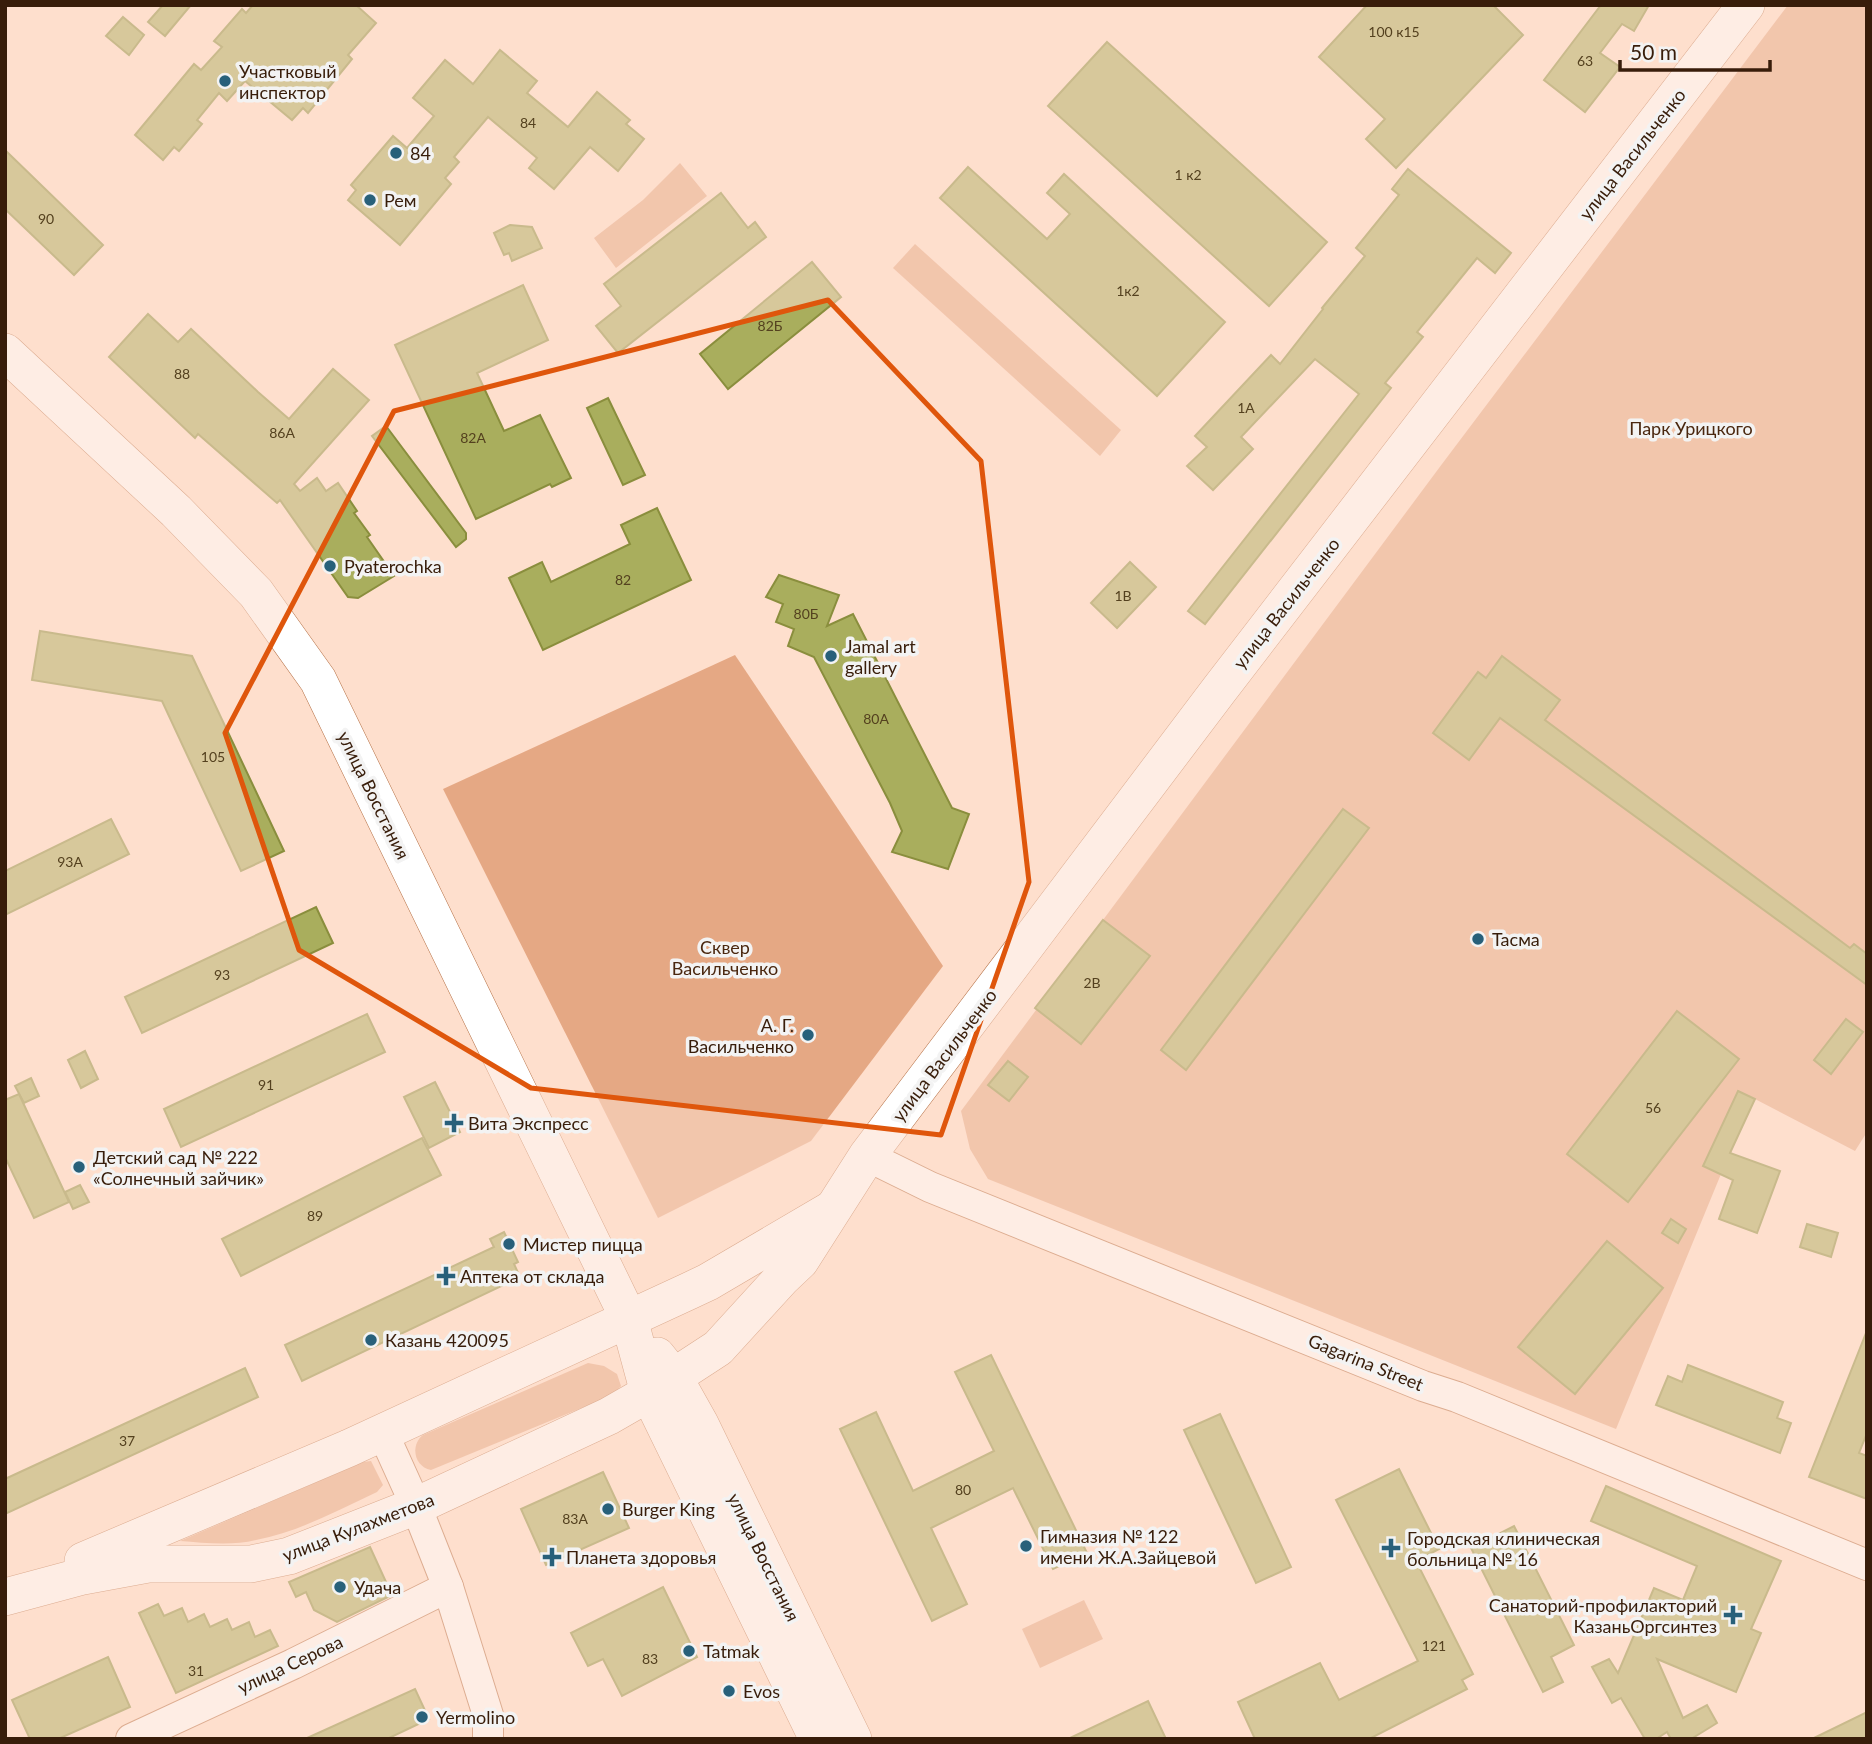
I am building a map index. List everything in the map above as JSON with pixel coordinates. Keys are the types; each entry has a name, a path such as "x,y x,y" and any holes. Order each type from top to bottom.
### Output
{"main road":[{"name":"улица Васильченко","path":"661,1384 718,1348 800,1261 867,1156 1219,690 1746,5"},
{"name":"улица Восстания","path":"5,352 176,511 256,593 318,680 661,1384 818,1739"},
{"name":"улица Васильченко","path":"629,1319 708,1282 836,1207"},
{"path":"5,1588 76,1564 313,1464 629,1319"},
{"name":"улица Восстания","path":"661,1384 700,1424 853,1739"},
{"name":"улица Кулахметова","path":"5,1597 83,1576 148,1564 251,1564 289,1556 416,1506 609,1416 661,1384"}],"street":[{"name":"Gagarina Street","path":"867,1156 930,1187 1423,1386 1469,1402 1867,1565"},
{"path":"383,1433 448,1587 488,1715 488,1739"},
{"name":"улица Серова","path":"131,1739 293,1664 448,1587"}],"highlighted area":[{"path":"828,300 981,461 1029,882 941,1135 531,1088 299,950 225,733 394,411"}],"green space":[{"name":"Тасма","path":"1788,5 1867,5 1867,1132 1855,1151 1755,1099 1721,1174 1616,1429 988,1179 970,1149 961,1111 1442,464"},
{"path":"680,163 707,196 616,268 594,238 643,200"},
{"path":"915,244 1121,430 1100,456 893,268"},
{"name":"Сквер Васильченко","path":"735,655 943,966 811,1141 658,1218 443,789"},
{"path":"588,1363 604,1366 617,1374 621,1386 613,1395 431,1470 421,1465 418,1460 416,1444 423,1435"},
{"path":"371,1461 383,1485 377,1492 318,1520 288,1532 247,1542 180,1541 363,1462"},
{"path":"1084,1600 1103,1639 1040,1668 1022,1629"}],"building":[{"path":"163,5 191,5 165,36 148,22"},
{"path":"253,5 356,5 376,23 348,55 352,59 308,113 303,108 292,120 245,81 227,101 219,93 197,120 202,124 179,151 174,147 163,160 135,135 194,64 201,70 222,47 214,41 242,9 246,13"},
{"path":"1367,5 1493,5 1523,35 1396,168 1366,139 1385,119 1319,57"},
{"path":"1601,5 1649,5 1634,31 1622,24 1600,53 1620,67 1585,112 1544,80"},
{"path":"123,17 144,35 129,55 106,36"},
{"path":"1107,42 1327,242 1269,306 1048,106"},
{"path":"500,50 537,81 527,93 568,127 597,92 630,120 626,124 644,139 618,171 590,147 554,189 529,168 537,158 488,117 454,157 459,162 445,178 451,184 400,245 348,200 356,190 351,185 393,136 407,148 434,116 413,98 445,60 473,84"},
{"path":"5,150 103,245 74,275 5,209"},
{"path":"968,167 1047,239 1070,214 1047,193 1064,174 1225,322 1157,396 940,198"},
{"path":"1408,169 1511,253 1495,273 1477,258 1417,332 1423,337 1385,383 1391,388 1205,624 1188,611 1359,394 1315,359 1241,437 1253,449 1213,490 1187,466 1207,447 1195,436 1271,355 1280,364 1365,256 1356,248 1399,195 1392,189"},
{"path":"721,193 748,228 755,222 766,237 618,353 596,326 621,306 604,284"},
{"path":"510,225 532,227 542,248 512,261 509,253 504,255 494,233"},
{"path":"812,262 841,297 728,389 700,354"},
{"path":"523,285 548,340 477,373 504,431 540,415 571,478 552,487 550,484 476,519 395,345"},
{"path":"148,314 178,342 191,329 289,419 333,369 369,400 294,484 300,491 317,478 326,491 338,483 370,535 367,537 394,576 358,598 348,597 280,500 277,503 198,434 195,438 109,357"},
{"path":"608,398 645,475 623,485 587,408"},
{"path":"386,426 466,533 466,539 456,547 372,436"},
{"path":"657,508 691,580 543,650 509,578 542,562 551,582 630,544 621,525"},
{"path":"1130,562 1156,587 1117,628 1091,603"},
{"path":"779,575 839,595 827,626 853,614 952,808 969,814 948,869 892,852 902,831 890,803 814,657 788,646 794,629 776,622 783,604 766,597"},
{"path":"40,631 192,656 284,851 241,871 162,701 32,680"},
{"path":"1502,656 1560,700 1545,720 1850,948 1854,944 1867,954 1867,985 1500,718 1469,760 1433,733 1478,672 1486,678"},
{"path":"1343,809 1369,828 1186,1070 1161,1050"},
{"path":"111,819 129,854 5,915 5,871"},
{"path":"316,907 333,943 142,1033 125,997"},
{"path":"1103,920 1150,956 1081,1044 1035,1008"},
{"path":"1677,1011 1739,1059 1628,1202 1567,1154"},
{"path":"367,1014 385,1052 181,1147 164,1109"},
{"path":"1846,1019 1863,1032 1831,1074 1814,1060"},
{"path":"85,1051 98,1079 81,1088 68,1060"},
{"path":"1008,1061 1028,1077 1009,1101 988,1085"},
{"path":"31,1078 39,1096 24,1103 15,1086"},
{"path":"435,1082 460,1132 429,1148 404,1097"},
{"path":"1738,1091 1755,1099 1730,1153 1780,1171 1757,1233 1719,1219 1733,1180 1703,1166"},
{"path":"19,1094 69,1202 34,1218 5,1157 5,1100"},
{"path":"422,1138 441,1175 241,1276 222,1239"},
{"path":"80,1185 89,1202 73,1209 65,1192"},
{"path":"1671,1219 1686,1229 1678,1243 1662,1233"},
{"path":"1807,1224 1838,1233 1831,1257 1800,1247"},
{"path":"504,1232 518,1262 514,1264 520,1277 302,1381 285,1345 494,1247 490,1239"},
{"path":"1607,1241 1663,1288 1575,1394 1518,1347"},
{"path":"1866,1333 1867,1433 1859,1453 1867,1456 1867,1499 1809,1477"},
{"path":"991,1355 1087,1553 1053,1569 1013,1488 931,1528 967,1604 932,1621 840,1429 876,1412 913,1491 994,1451 955,1372"},
{"path":"1688,1365 1783,1402 1777,1418 1791,1423 1780,1453 1656,1405 1668,1376 1682,1382"},
{"path":"245,1368 258,1397 5,1514 5,1479"},
{"path":"1220,1414 1291,1567 1256,1583 1184,1430"},
{"path":"1399,1469 1439,1549 1416,1561 1473,1674 1462,1680 1467,1689 1369,1739 1255,1739 1238,1702 1320,1663 1339,1700 1418,1661 1336,1500"},
{"path":"603,1472 629,1528 546,1565 521,1509"},
{"path":"1606,1486 1781,1561 1751,1629 1761,1633 1736,1692 1657,1659 1683,1718 1707,1705 1717,1723 1691,1739 1671,1739 1667,1732 1656,1739 1645,1739 1621,1698 1612,1703 1592,1667 1609,1659 1618,1673 1654,1588 1683,1600 1697,1566 1591,1521"},
{"path":"1514,1526 1574,1645 1551,1657 1563,1682 1543,1692 1471,1548"},
{"name":"Удача","path":"370,1547 392,1595 337,1622 314,1610 306,1592 296,1597 289,1582"},
{"path":"663,1587 697,1657 622,1696 603,1659 588,1666 571,1633"},
{"path":"158,1604 164,1616 182,1608 188,1622 204,1614 210,1627 227,1619 232,1630 249,1622 255,1637 270,1630 278,1646 176,1693 139,1613"},
{"path":"108,1657 130,1707 58,1739 30,1739 12,1700"},
{"path":"415,1689 429,1719 387,1739 305,1739"},
{"path":"1148,1701 1166,1739 1068,1739"},
{"path":"1867,1712 1867,1739 1812,1739"}],"place":[{"name":"Участковый инспектор","path":"225,81"},
{"name":"84","path":"396,153"},
{"name":"Рем","path":"370,200"},
{"name":"Pyaterochka","path":"330,566"},
{"name":"Jamal art gallery","path":"831,656"},
{"name":"Тасма","path":"1478,939"},
{"name":"А. Г. Васильченко","path":"808,1035"},
{"name":"Вита Экспресс","path":"454,1123"},
{"name":"Детский сад № 222 «Солнечный зайчик»","path":"79,1167"},
{"name":"Мистер пицца","path":"509,1244"},
{"name":"Аптека от склада","path":"446,1276"},
{"name":"Казань 420095","path":"371,1340"},
{"name":"Burger King","path":"608,1509"},
{"name":"Гимназия № 122 имени Ж.А.Зайцевой","path":"1026,1546"},
{"name":"Городская клиническая больница № 16","path":"1391,1548"},
{"name":"Планета здоровья","path":"552,1557"},
{"name":"Удача","path":"340,1587"},
{"name":"Санаторий-профилакторий КазаньОргсинтез","path":"1733,1615"},
{"name":"Tatmak","path":"689,1651"},
{"name":"Evos","path":"729,1691"},
{"name":"Yermolino","path":"422,1717"}],"park label":[{"name":"Парк Урицкого","path":"1691,428"}]}
